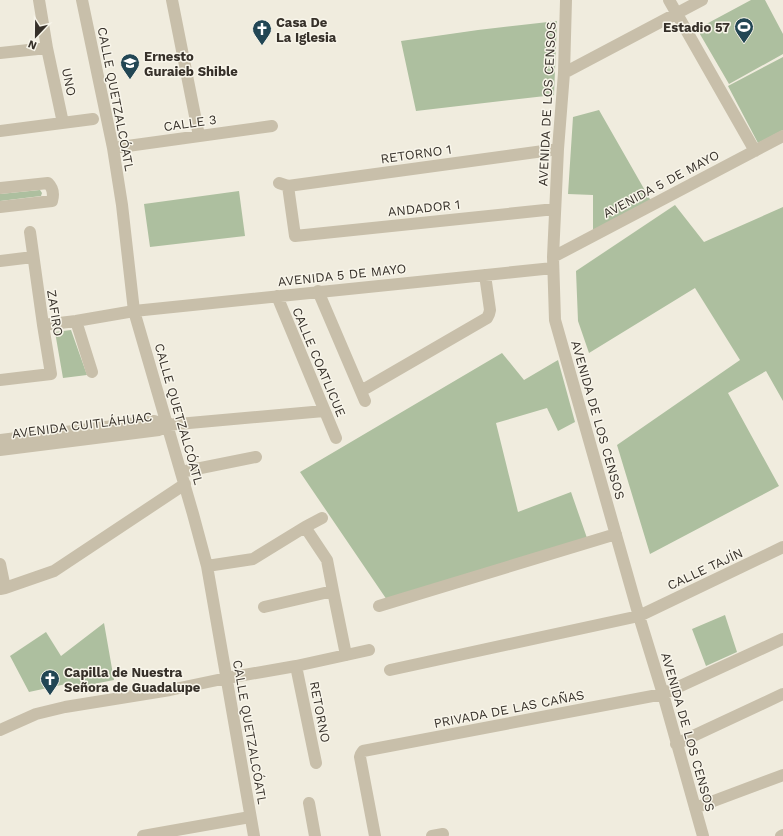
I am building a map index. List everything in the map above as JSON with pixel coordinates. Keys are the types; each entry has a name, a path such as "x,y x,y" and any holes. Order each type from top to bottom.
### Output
{"street":[{"name":"UNO","path":"39,0 47,48 63,123"},
{"name":"CALLE QUETZALCÓATL","path":"82,0 113,148 122,205 134,311 185,484 207,566 254,836"},
{"path":"172,0 199,136"},
{"name":"AVENIDA DE LOS CENSOS","path":"566,0 564,73 558,149 553,262 555,320 703,836"},
{"path":"669,0 755,151"},
{"path":"564,73 702,0"},
{"path":"0,53 47,48"},
{"path":"0,132 94,119"},
{"name":"CALLE 3","path":"113,148 272,126"},
{"name":"AVENIDA 5 DE MAYO","path":"134,311 485,275 553,262 783,136"},
{"name":"RETORNO 1","path":"295,236 283,184 558,149"},
{"path":"0,188 48,183 52,188 53,194 52,201 0,207"},
{"name":"ANDADOR 1","path":"295,236 555,209"},
{"name":"ZAFIRO","path":"0,380 51,374 30,232"},
{"path":"0,261 33,257"},
{"path":"318,291 363,396 487,318 490,310 485,275"},
{"name":"CALLE COATLICUE","path":"276,296 336,438"},
{"path":"43,325 134,311"},
{"path":"76,321 92,372"},
{"name":"AVENIDA CUITLÁHUAC","path":"0,440 154,421 167,425 324,411"},
{"name":"AVENIDA CUITLÁHUAC","path":"0,450 159,430 167,425"},
{"path":"181,472 256,457"},
{"path":"0,564 2,588 54,571 185,484"},
{"path":"207,566 253,559 322,518"},
{"path":"305,527 327,560 346,655"},
{"path":"379,606 616,534"},
{"name":"CALLE TAJÍN","path":"390,670 639,616 783,547"},
{"path":"264,607 333,591"},
{"name":"PRIVADA DE LAS CAÑAS","path":"375,836 360,757 363,751 663,694 783,639"},
{"name":"RETORNO","path":"0,730 36,714 58,709 170,690 296,666 369,650"},
{"name":"RETORNO","path":"296,666 316,764"},
{"path":"676,744 783,694"},
{"path":"695,808 783,775"},
{"path":"309,803 315,836"},
{"path":"143,836 250,817"}],"green space":[{"name":"Estadio 57","path":"751,0 765,0 783,34 783,54 729,84 697,29"},
{"path":"557,21 554,95 416,111 401,41"},
{"path":"783,57 783,130 758,143 728,86"},
{"path":"599,110 651,201 593,231 593,195 568,194 573,117"},
{"path":"40,190 42,193 41,196 0,201 0,194"},
{"path":"239,191 245,236 150,247 144,204"},
{"path":"675,205 704,242 783,207 783,401 766,371 728,393 779,486 650,554 617,445 740,360 695,288 589,353 578,321 576,271"},
{"path":"71,330 87,375 63,378 55,332"},
{"path":"502,353 524,380 558,360 575,422 558,431 547,408 496,423 518,512 571,492 587,538 387,600 300,472"},
{"path":"725,615 737,652 706,666 692,629"},
{"path":"104,623 114,680 68,689 66,684 29,692 10,656 46,632 61,656"}],"place":[{"name":"Estadio 57","path":"744,44"},
{"name":"Casa De La Iglesia","path":"262,46"},
{"name":"Ernesto Guraieb Shible","path":"130,80"},
{"name":"Capilla de Nuestra Señora de Guadalupe","path":"50,696"}]}
